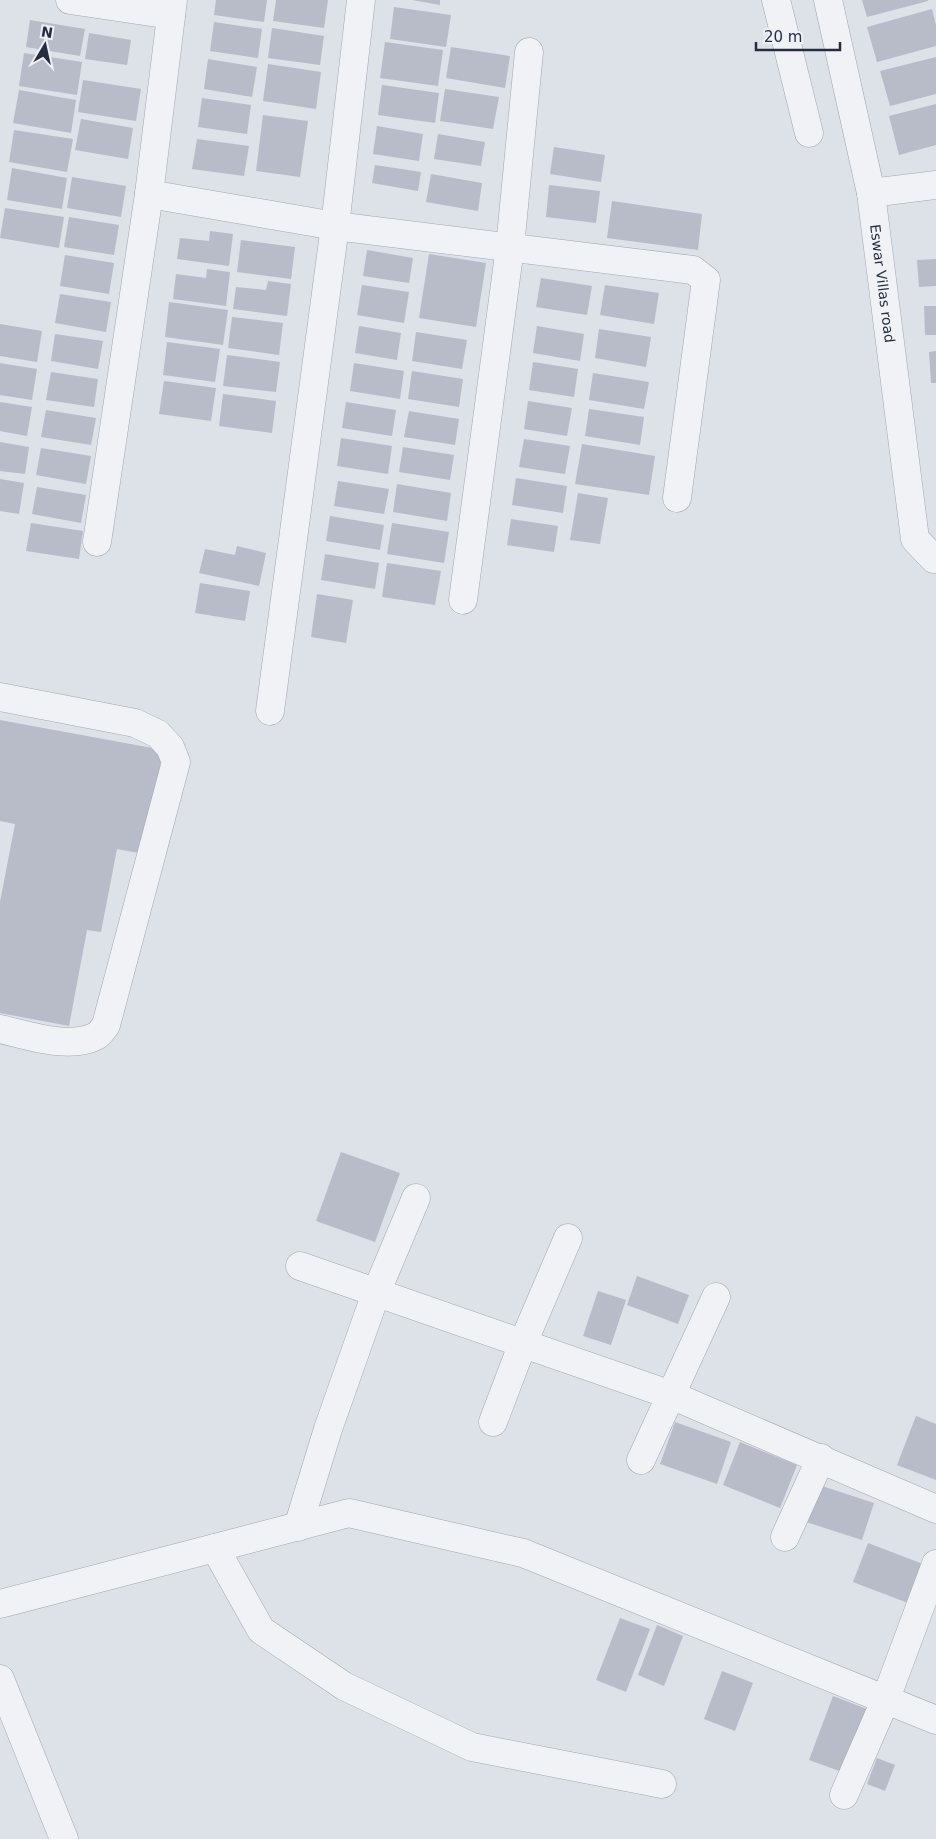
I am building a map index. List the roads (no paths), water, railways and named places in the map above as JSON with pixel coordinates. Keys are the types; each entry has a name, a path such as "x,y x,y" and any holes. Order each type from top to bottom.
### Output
{"street":[{"path":"70,0 172,7 149,194 97,542"},
{"path":"270,711 336,226 360,0"},
{"path":"776,0 809,133"},
{"name":"Eswar Villas road","path":"828,0 870,193 915,540 934,560 936,559"},
{"path":"463,600 510,247 529,52"},
{"path":"870,193 936,185"},
{"path":"149,194 336,226 693,270 706,280 677,498"},
{"path":"0,697 135,723 158,734 170,746 176,762 106,1025 97,1036 64,1042 0,1030"},
{"path":"298,1527 328,1428 376,1293 416,1198"},
{"path":"493,1422 523,1343 568,1238"},
{"path":"300,1266 672,1395 936,1509"},
{"path":"641,1460 716,1298"},
{"path":"785,1537 821,1458"},
{"path":"0,1604 348,1513 523,1553 885,1701 936,1720"},
{"path":"215,1548 261,1630 344,1686 472,1747 662,1784"},
{"path":"844,1795 885,1701 936,1564"},
{"path":"0,1679 64,1839"}]}
